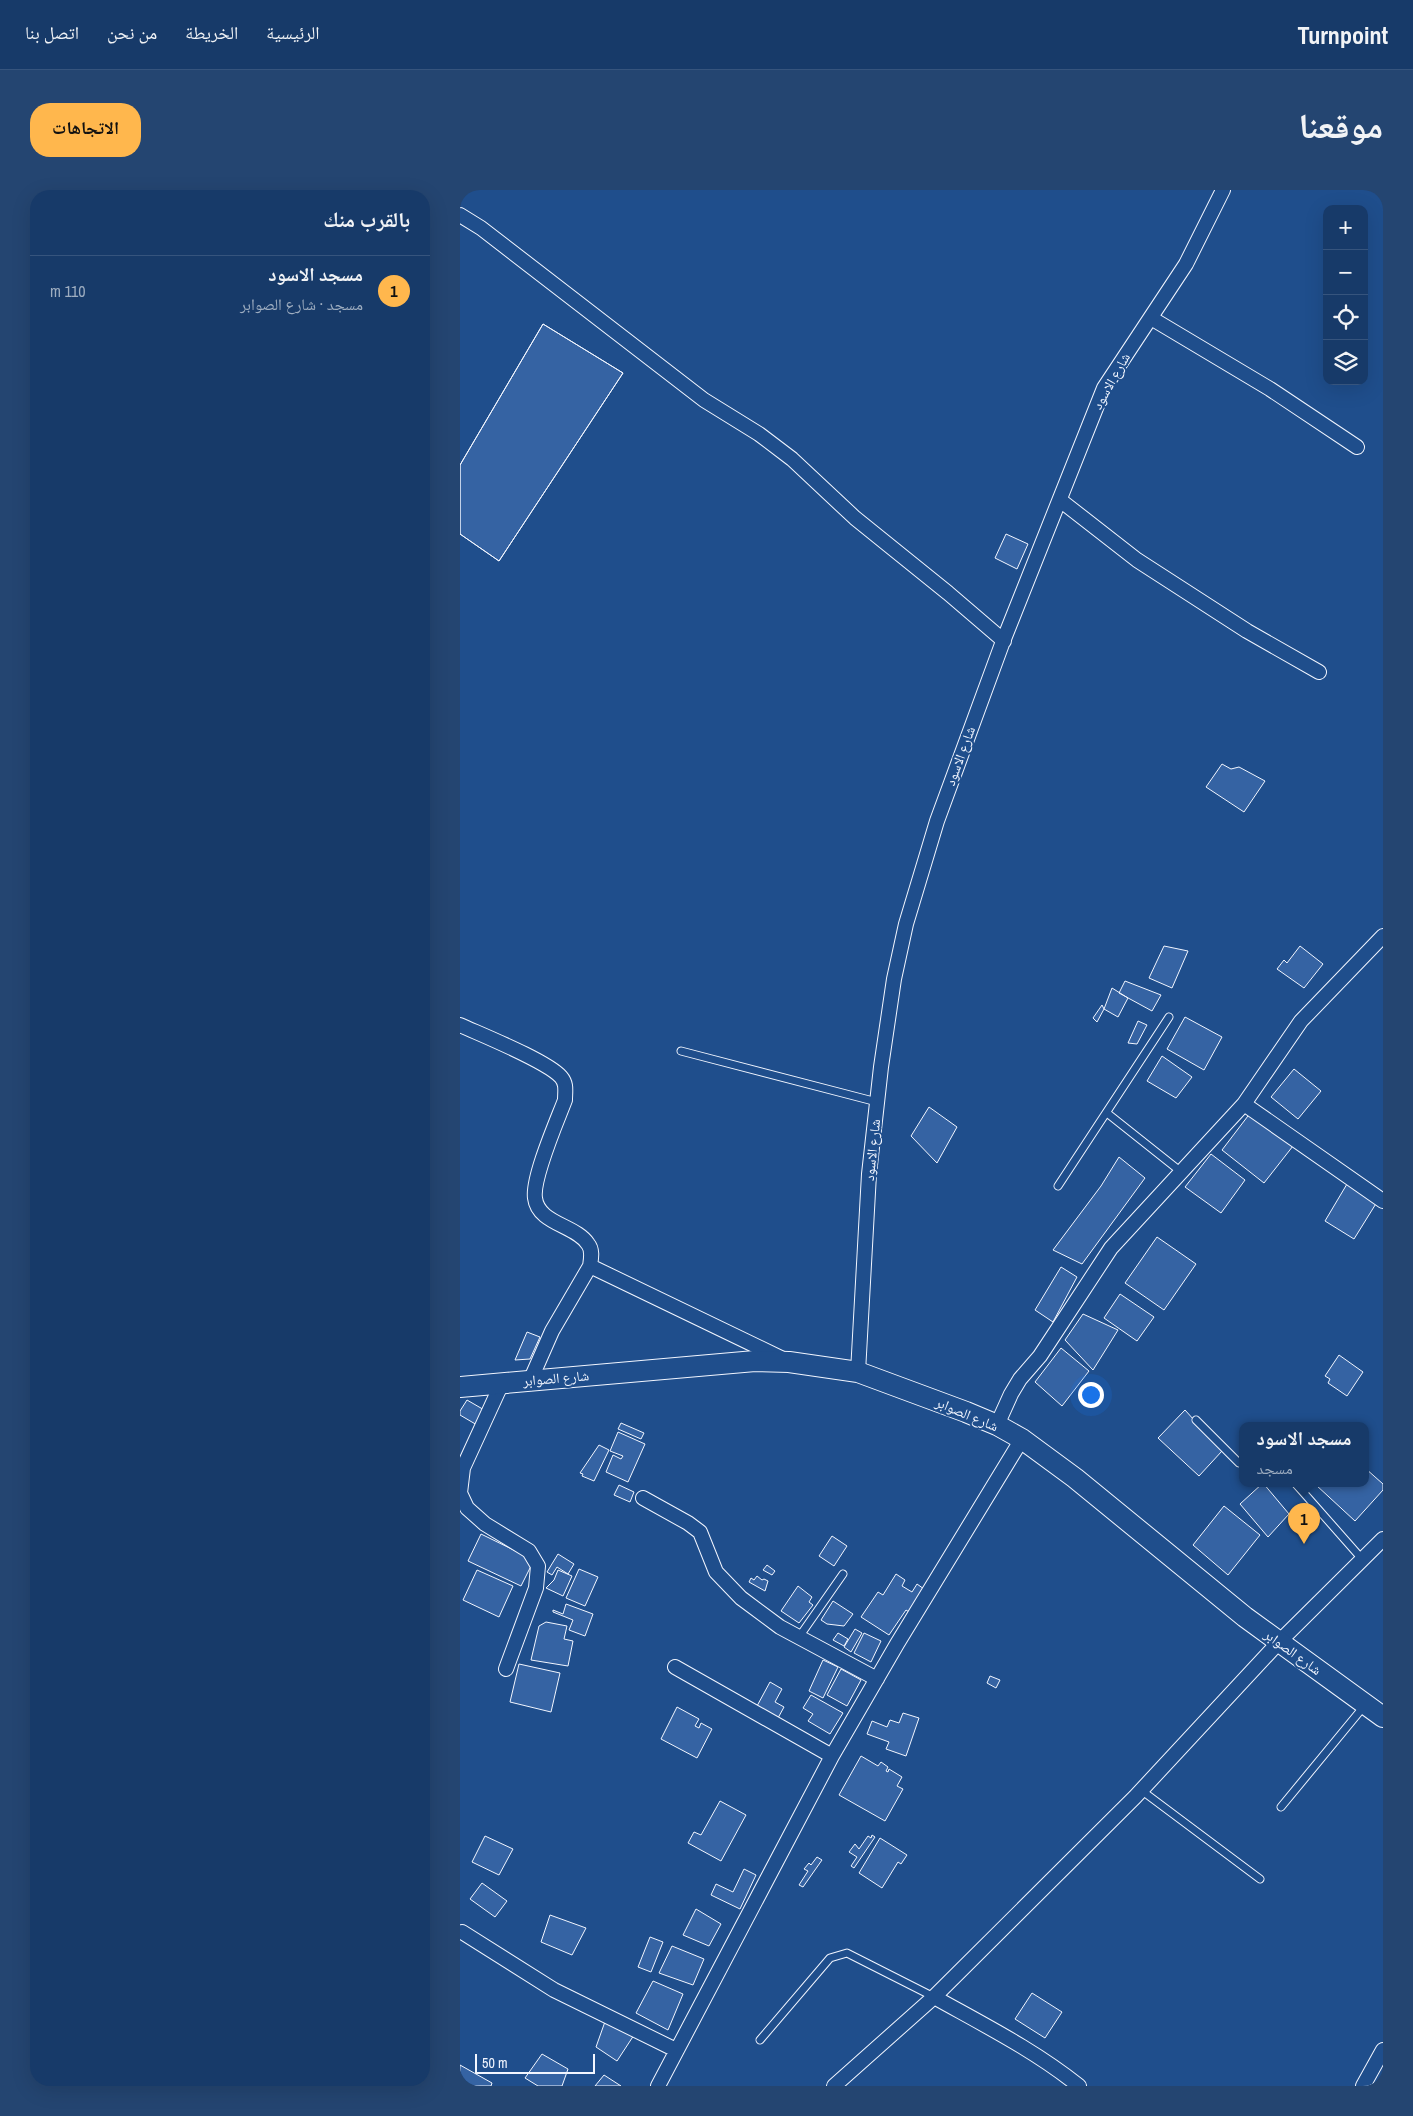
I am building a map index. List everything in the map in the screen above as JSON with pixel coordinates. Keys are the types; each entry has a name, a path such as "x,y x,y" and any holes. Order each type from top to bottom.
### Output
{"street":[{"name":"شارع الاسود","path":"858,1372 869,1174 894,979 906,924 959,757 1104,388 1186,264 1223,190"},
{"path":"460,215 481,228 704,400 758,434 792,459 855,518 1004,641"},
{"path":"1150,318 1270,389 1356,447"},
{"path":"1060,500 1137,560 1247,630 1319,672"},
{"path":"997,1426 1020,1379 1040,1356 1111,1248 1180,1171 1244,1104 1301,1021 1383,936"},
{"path":"460,1025 547,1067 561,1077 566,1086 565,1100 536,1180 534,1196 536,1206 544,1214 577,1234 589,1244 592,1255 590,1266 552,1331 530,1381"},
{"path":"1244,1104 1383,1201"},
{"path":"590,1266 790,1362"},
{"name":"شارع الصوابر","path":"460,1387 755,1361 790,1362 858,1372 997,1426 1022,1439 1075,1478 1245,1617 1383,1717"},
{"path":"502,1383 462,1468 460,1492 467,1508 486,1524 529,1551 538,1566 536,1588 506,1669"},
{"path":"658,2086 832,1756 1022,1439"},
{"path":"643,1498 688,1523 700,1532 716,1572 741,1598 780,1627 877,1679"},
{"path":"834,2086 934,1997 1141,1790 1279,1642 1383,1538"},
{"path":"675,1667 832,1756"},
{"path":"462,1932 554,1990 676,2050"},
{"path":"934,1997 1024,2047 1054,2066 1079,2086"},
{"path":"1363,2086 1383,2050"}],"lane":[{"path":"1058,1186 1169,1017"},
{"path":"681,1051 877,1102"},
{"path":"1107,1113 1180,1171"},
{"path":"1196,1420 1239,1463"},
{"path":"1299,1487 1362,1559"},
{"path":"799,1638 843,1574"},
{"path":"1281,1807 1366,1704"},
{"path":"1141,1790 1260,1880"},
{"path":"760,2040 830,1958 847,1953 934,1997"}],"building":[{"path":"543,324 623,373 499,561 460,534 460,465"},
{"path":"543,324 623,373 499,561 460,534 460,465"},
{"path":"1006,534 1028,544 1017,569 995,558"},
{"path":"1222,764 1231,769 1239,767 1265,781 1244,812 1206,787"},
{"path":"1164,946 1188,951 1172,988 1149,978"},
{"path":"1300,946 1323,964 1304,988 1277,969 1284,960 1287,963"},
{"path":"1125,981 1161,995 1152,1011 1119,993"},
{"path":"1112,988 1128,998 1118,1017 1104,1009"},
{"path":"1102,1005 1104,1009 1097,1022 1093,1018"},
{"path":"1185,1017 1222,1037 1204,1070 1167,1049"},
{"path":"1138,1021 1147,1025 1137,1044 1128,1043"},
{"path":"1162,1056 1192,1077 1176,1098 1147,1081"},
{"path":"1294,1069 1321,1091 1298,1119 1271,1097"},
{"path":"929,1107 957,1127 937,1163 911,1136"},
{"path":"1251,1112 1293,1146 1264,1183 1222,1150"},
{"path":"1211,1154 1245,1180 1221,1213 1185,1187"},
{"path":"1119,1157 1145,1178 1082,1264 1053,1250 1101,1186"},
{"path":"1347,1184 1377,1202 1354,1239 1325,1221"},
{"path":"1157,1237 1196,1264 1164,1310 1125,1283"},
{"path":"1061,1267 1077,1277 1053,1322 1035,1310"},
{"path":"1120,1294 1154,1317 1137,1341 1104,1318"},
{"path":"1083,1314 1118,1330 1093,1370 1065,1340"},
{"path":"527,1332 540,1337 530,1359 515,1360"},
{"path":"1061,1348 1089,1371 1062,1406 1035,1382"},
{"path":"1339,1355 1363,1372 1347,1396 1328,1383 1330,1379 1325,1376"},
{"path":"467,1400 486,1411 477,1425 460,1415 460,1411"},
{"path":"1185,1410 1222,1451 1199,1476 1158,1438"},
{"path":"621,1423 644,1433 641,1439 618,1429"},
{"path":"618,1432 645,1444 628,1482 606,1472 613,1455 621,1459 623,1456 610,1451"},
{"path":"599,1445 609,1450 594,1481 582,1476 583,1474 580,1473"},
{"path":"1369,1472 1383,1484 1383,1490 1355,1521 1318,1487 1369,1487"},
{"path":"619,1485 634,1492 630,1502 614,1495"},
{"path":"1259,1487 1266,1487 1289,1514 1268,1537 1240,1504"},
{"path":"1224,1506 1260,1535 1228,1575 1193,1545"},
{"path":"481,1534 534,1560 521,1586 468,1561"},
{"path":"832,1536 847,1546 834,1566 819,1556"},
{"path":"558,1554 574,1564 568,1574 557,1567 552,1575 547,1572"},
{"path":"767,1565 775,1571 772,1575 763,1570"},
{"path":"579,1569 598,1577 585,1606 566,1598"},
{"path":"477,1570 513,1586 499,1617 463,1600"},
{"path":"558,1570 572,1576 563,1596 546,1588 554,1580"},
{"path":"896,1574 905,1580 902,1586 912,1592 917,1584 924,1589 909,1612 906,1610 889,1635 861,1617 878,1592 883,1595"},
{"path":"757,1576 762,1580 768,1581 765,1591 749,1582 751,1578 754,1580"},
{"path":"798,1586 812,1597 809,1602 813,1605 799,1623 781,1611"},
{"path":"833,1601 853,1614 844,1626 827,1624 821,1620"},
{"path":"566,1604 593,1614 585,1636 569,1630 573,1620 553,1612 553,1610 563,1614"},
{"path":"546,1622 567,1626 564,1639 573,1641 568,1666 531,1660 539,1626"},
{"path":"855,1629 862,1633 851,1652 844,1647"},
{"path":"838,1633 848,1639 844,1646 833,1640"},
{"path":"864,1633 881,1641 871,1662 854,1653"},
{"path":"823,1660 838,1667 823,1698 809,1691"},
{"path":"519,1664 560,1673 551,1712 510,1702"},
{"path":"841,1669 861,1680 847,1706 827,1695"},
{"path":"990,1676 1000,1680 996,1688 987,1683"},
{"path":"770,1682 782,1689 775,1702 784,1707 778,1718 757,1706"},
{"path":"811,1695 843,1713 830,1734 808,1721 813,1714 803,1708"},
{"path":"677,1707 699,1719 695,1726 699,1728 701,1723 712,1729 697,1758 661,1739"},
{"path":"903,1713 919,1718 906,1756 886,1749 889,1742 867,1734 872,1721 887,1727 890,1720 899,1723"},
{"path":"861,1756 878,1766 881,1762 888,1767 886,1771 888,1772 889,1769 902,1777 897,1786 903,1789 885,1821 839,1795"},
{"path":"720,1801 746,1815 721,1861 688,1843 694,1832 701,1835"},
{"path":"872,1835 875,1837 854,1868 851,1866 857,1857 849,1852 855,1844 859,1849 868,1836 871,1838"},
{"path":"485,1836 513,1849 499,1875 472,1862"},
{"path":"880,1838 907,1855 901,1864 898,1862 882,1888 859,1873"},
{"path":"817,1857 822,1860 803,1887 799,1885 808,1871 804,1869 809,1863 811,1865"},
{"path":"744,1869 756,1875 740,1909 711,1895 716,1884 733,1892"},
{"path":"482,1883 507,1901 495,1917 470,1899"},
{"path":"696,1909 721,1924 709,1946 683,1935"},
{"path":"550,1915 586,1928 572,1955 541,1942"},
{"path":"650,1937 663,1942 651,1972 638,1967"},
{"path":"672,1946 704,1959 693,1985 659,1973"},
{"path":"653,1981 683,1994 668,2030 636,2013"},
{"path":"1032,1993 1062,2012 1045,2038 1015,2019"},
{"path":"607,2016 634,2035 617,2061 596,2047"},
{"path":"542,2054 568,2069 562,2086 538,2086 525,2078"},
{"path":"460,2065 492,2083 491,2086 460,2086"},
{"path":"604,2075 621,2086 595,2086"}],"place":[{"name":"مسجد الاسود","path":"1304,1544"}]}
